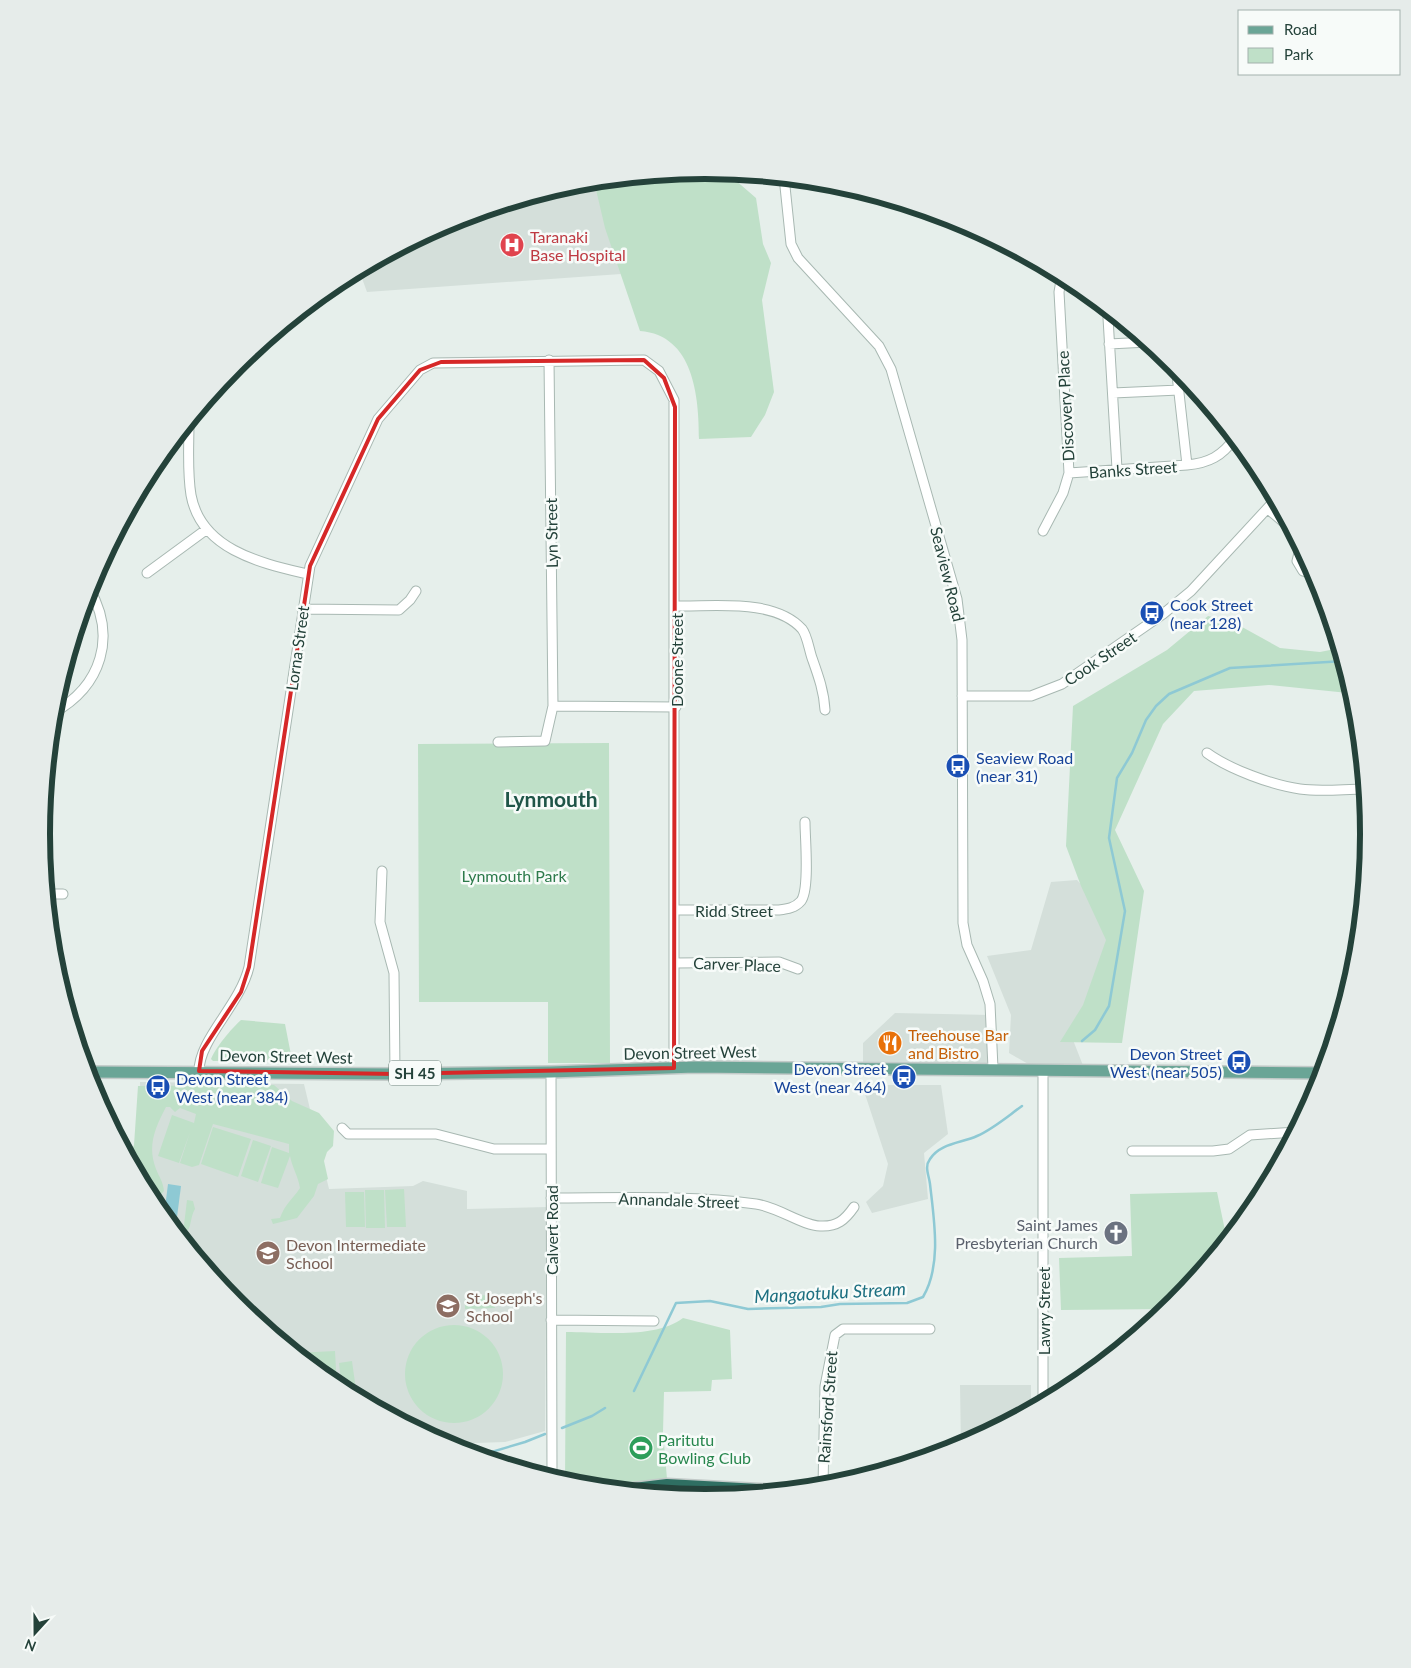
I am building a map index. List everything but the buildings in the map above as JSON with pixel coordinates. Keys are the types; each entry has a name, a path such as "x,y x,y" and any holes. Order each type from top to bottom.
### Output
{"highway":[{"path":"651,1487 667,1485 735,1489"}],"main road":[{"name":"Devon Street West","path":"95,1072 199,1071 278,1074 395,1074 674,1068 993,1068 1316,1073"}],"street":[{"name":"Seaview Road","path":"785,183 792,244 798,258 879,346 891,369 957,599 962,640 963,923 967,945 990,1004 993,1068"},
{"name":"Discovery Place","path":"1043,531 1064,493 1069,473 1058,292 1060,283"},
{"path":"1108,318 1117,469"},
{"path":"1110,344 1140,342"},
{"name":"Lorna Street","path":"199,1071 202,1051 241,992 248,967 308,574 378,419 420,370 426,366 440,362 549,360"},
{"name":"Doone Street","path":"549,360 644,360 655,366 669,386 675,407 674,1068"},
{"name":"Lyn Street","path":"498,742 545,741 554,706 549,360"},
{"name":"Banks Street","path":"1069,473 1187,465 1178,380"},
{"path":"1113,393 1179,390"},
{"path":"189,430 189,474 192,497 198,516 207,529 226,547 244,556 308,574"},
{"path":"1187,465 1213,460 1222,454 1232,443"},
{"name":"Cook Street","path":"962,696 1031,696 1062,684 1163,614 1191,591 1272,504"},
{"path":"1268,509 1280,519"},
{"path":"146,573 207,529"},
{"path":"1298,556 1297,561 1303,571 1306,572"},
{"path":"302,609 399,610 410,600 416,591"},
{"path":"63,707 79,696 99,662 103,644 103,626 98,602 95,597"},
{"path":"676,606 756,607 772,610 790,618 803,630 824,692 825,710"},
{"path":"554,706 676,707"},
{"path":"1207,753 1224,765 1301,790 1360,789"},
{"name":"Ridd Street","path":"675,910 779,910 796,906 801,901 805,887 805,822"},
{"path":"382,871 380,922 394,973 395,1074"},
{"path":"53,894 64,894"},
{"name":"Carver Place","path":"675,963 779,962 798,969"},
{"name":"Lawry Street","path":"1043,1070 1043,1396"},
{"name":"Calvert Road","path":"551,1072 552,1471"},
{"path":"342,1128 348,1134 436,1134 494,1149 551,1149"},
{"path":"1132,1152 1213,1151 1229,1148 1250,1135 1289,1132"},
{"name":"Annandale Street","path":"551,1198 712,1198 768,1206 819,1226 834,1225 845,1220 854,1207"},
{"path":"551,1320 654,1321"},
{"name":"Rainsford Street","path":"823,1479 825,1386 835,1335 842,1330 850,1329 930,1329"}],"highlighted area":[{"path":"644,360 664,378 675,407 674,1068 395,1074 199,1071 202,1051 241,992 249,967 310,566 378,419 420,370 441,362"}],"shaded area":[{"name":"Taranaki Base Hospital","path":"612,185 621,274 367,292 361,276 416,246 455,228 495,213 536,201"},
{"path":"1077,880 1089,893 1117,935 1073,1040 1084,1068 1030,1065 1009,1053 1011,1015 987,956 1031,950 1051,882"},
{"path":"895,1013 991,1015 989,1065 863,1064 863,1043"},
{"path":"140,1082 304,1084 329,1189 413,1186 423,1181 467,1191 467,1209 547,1207 545,1431 505,1442 464,1443 416,1422 378,1402 341,1379 273,1327 242,1298 185,1233 141,1167"},
{"path":"862,1085 941,1085 948,1134 924,1153 928,1199 872,1213 866,1202 883,1186 888,1164"},
{"path":"960,1385 1031,1385 1031,1403 961,1438"}],"green space":[{"path":"706,178 734,179 756,198 763,244 771,263 762,300 774,392 765,415 751,437 699,439 695,387 690,371 682,356 672,344 658,335 640,331 605,228 596,188 663,180"},
{"path":"1208,616 1233,622 1280,648 1320,652 1334,649 1345,693 1269,685 1194,691 1163,724 1115,830 1144,891 1122,1043 1060,1042 1083,1005 1106,940 1081,886 1066,846 1073,706 1167,650"},
{"name":"Lynmouth Park","path":"609,743 610,1063 548,1063 548,1002 419,1002 418,744"},
{"path":"241,1020 285,1024 292,1060 213,1061 211,1059 216,1049"},
{"path":"274,1085 292,1101 319,1113 334,1131 333,1146 327,1152 324,1161 328,1179 318,1184 314,1196 297,1218 273,1224 271,1219 280,1218 286,1206 300,1188 290,1156 278,1188 261,1183 272,1147 289,1153 289,1144 213,1124 199,1165 192,1167 180,1163 190,1132 179,1163 158,1156 172,1115 194,1123 196,1114 180,1108 175,1112 170,1107 166,1107 153,1137 152,1145 153,1161 164,1191 159,1196 132,1150 134,1145 138,1086"},
{"path":"213,1127 251,1139 238,1177 201,1164"},
{"path":"253,1140 271,1146 258,1182 241,1176"},
{"path":"404,1189 406,1227 387,1227 385,1190"},
{"path":"365,1190 384,1190 385,1228 366,1228"},
{"path":"345,1192 364,1192 365,1227 346,1227"},
{"path":"1217,1192 1226,1233 1157,1309 1061,1310 1059,1258 1132,1256 1130,1194"},
{"path":"187,1200 193,1201 195,1209 185,1233 181,1227 184,1225"},
{"path":"495,1295 495,1308 465,1309 465,1296"},
{"path":"683,1318 730,1330 732,1379 712,1380 711,1391 664,1392 663,1432 667,1479 627,1485 565,1474 566,1332 643,1332 672,1325"},
{"path":"454,1325 473,1329 488,1340 499,1355 503,1374 499,1393 488,1408 473,1419 454,1423 435,1419 420,1408 409,1393 405,1374 409,1355 420,1340 435,1329"},
{"path":"335,1351 336,1376 306,1354 304,1353"},
{"path":"352,1361 356,1388 341,1379 339,1363"}],"water":[{"path":"168,1184 181,1186 177,1217 173,1217 165,1205"}],"waterway":[{"name":"Mangaotuku Stream","path":"1082,1041 1095,1030 1109,1006 1125,911 1109,838 1117,778 1132,753 1146,720 1156,706 1169,694 1230,668 1338,661"},
{"name":"Mangaotuku Stream","path":"634,1391 676,1303 710,1301 748,1309 821,1307 840,1304 907,1303 923,1297 933,1271 935,1257 935,1227 927,1171 928,1162 939,1150 983,1133 1022,1106"},
{"name":"Mangaotuku Stream","path":"562,1428 592,1416 605,1408"},
{"name":"Mangaotuku Stream","path":"489,1453 545,1434"}],"place":[{"name":"Taranaki Base Hospital","path":"512,245"},
{"name":"Cook Street (near 128)","path":"1152,613"},
{"name":"Seaview Road (near 31)","path":"958,766"},
{"name":"Treehouse Bar and Bistro","path":"890,1043"},
{"name":"Devon Street West (near 505)","path":"1239,1062"},
{"name":"Devon Street West (near 464)","path":"904,1077"},
{"name":"Devon Street West (near 384)","path":"158,1087"},
{"name":"Saint James Presbyterian Church","path":"1116,1233"},
{"name":"Devon Intermediate School","path":"268,1253"},
{"name":"St Joseph's School","path":"448,1306"},
{"name":"Paritutu Bowling Club","path":"641,1448"}],"district":[{"name":"Lynmouth","path":"551,798"}]}
